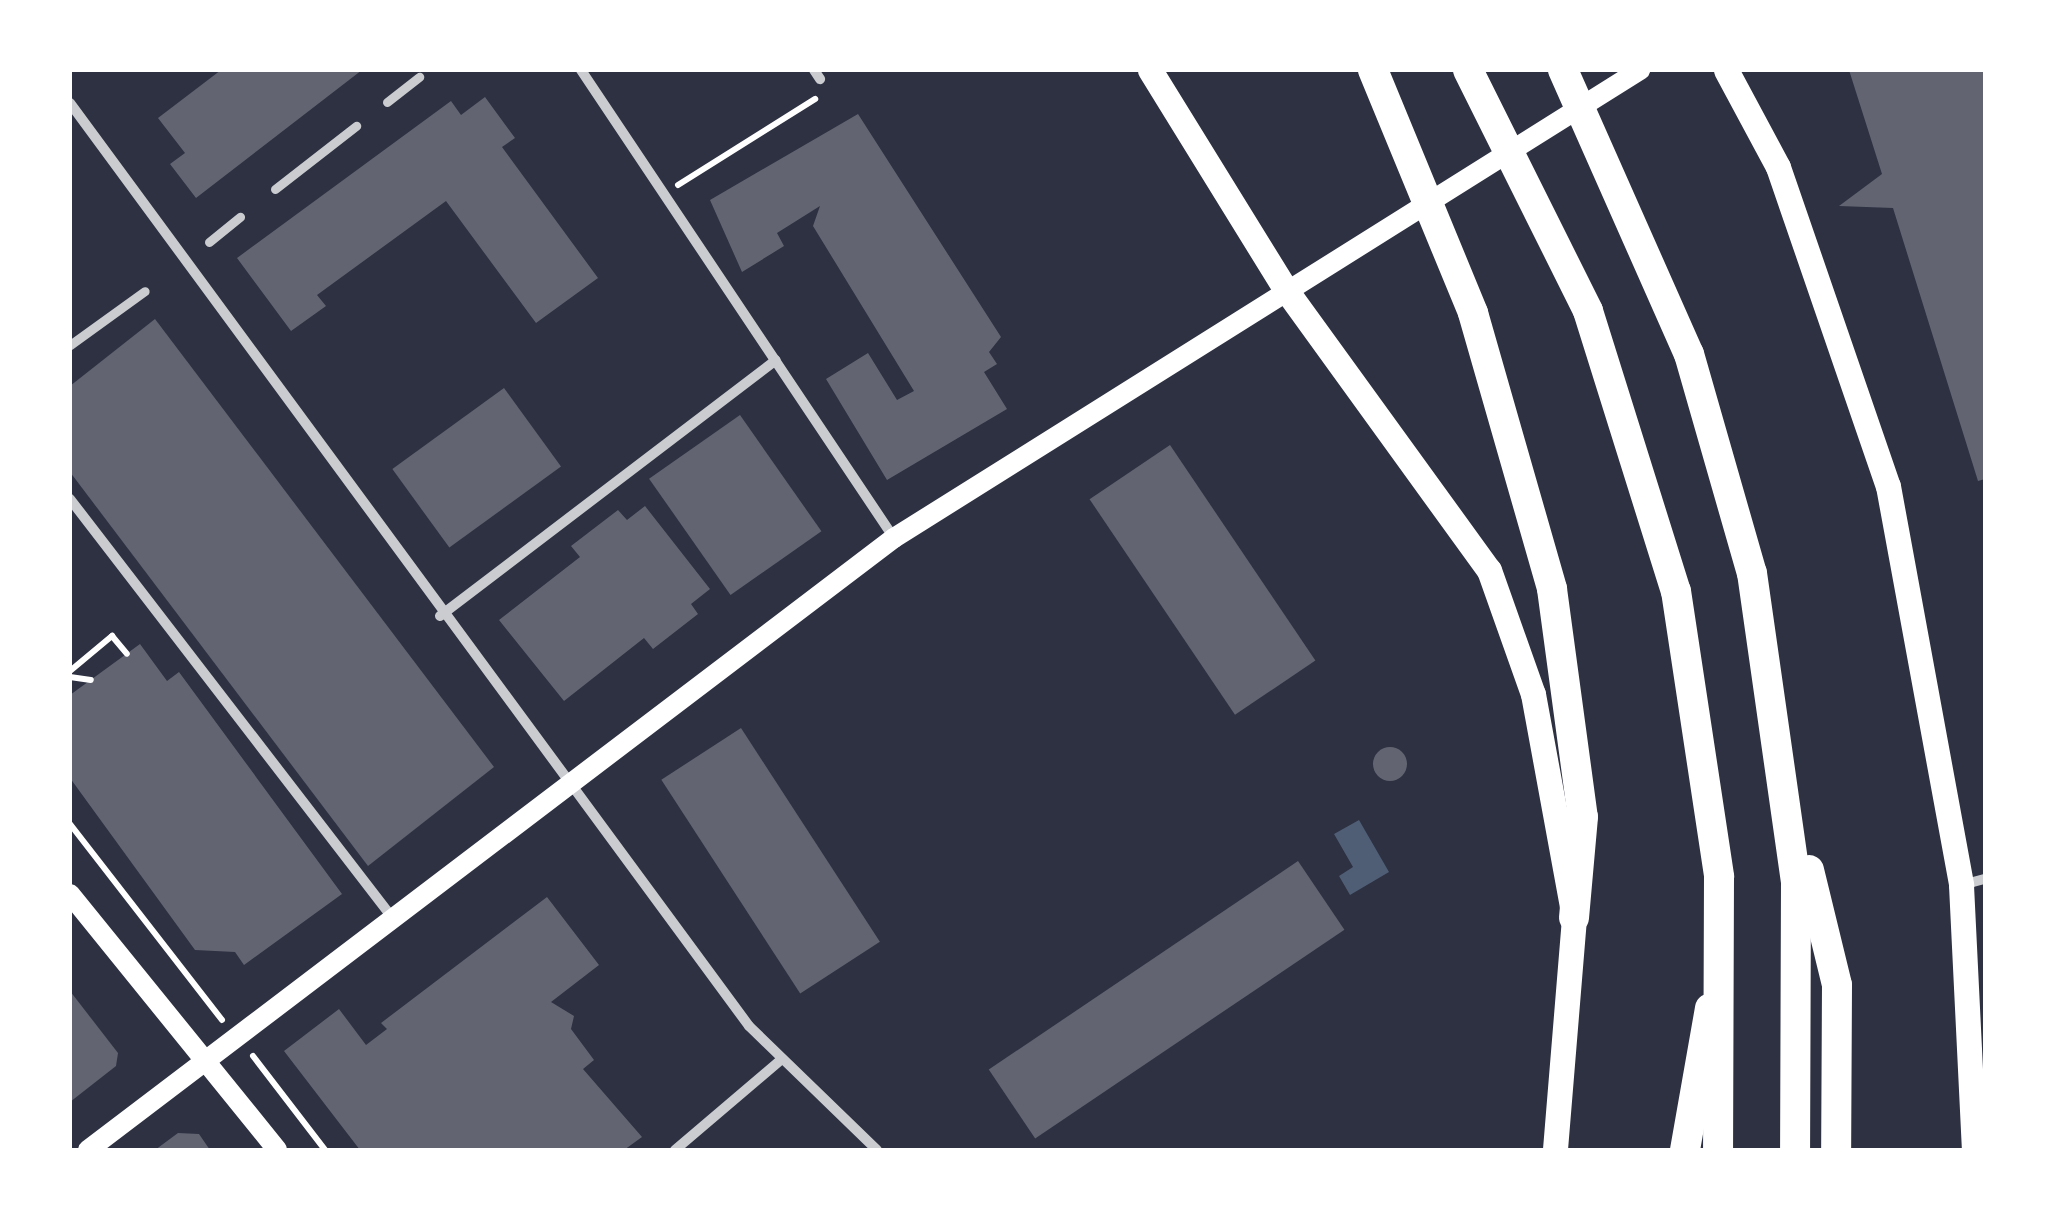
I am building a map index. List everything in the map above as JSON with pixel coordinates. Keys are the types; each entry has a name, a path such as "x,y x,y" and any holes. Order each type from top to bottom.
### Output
{"highway":[{"path":"1373,70 1473,314 1552,589 1583,817 1574,918"},
{"path":"1468,70 1564,258 1646,473 1698,706 1723,936 1718,1150"},
{"path":"1563,70 1647,243 1709,413 1752,573 1787,780 1837,985 1836,1150"},
{"path":"1787,780 1800,984 1795,1150"},
{"path":"1685,1150 1723,936"}],"main road":[{"path":"1150,70 1286,290 1489,570 1532,694 1574,918 1555,1150"},
{"path":"88,1150 562,782 894,538 1640,70"},
{"path":"1726,70 1778,166 1888,486 1973,882 1974,1150"},
{"path":"70,894 277,1150"}],"street":[{"path":"581,70 894,538"},
{"path":"387,102 419,76"},
{"path":"70,103 562,782 782,1060 876,1150"},
{"path":"275,189 356,126"},
{"path":"210,242 240,217"},
{"path":"70,345 145,291"},
{"path":"440,616 776,360"},
{"path":"70,499 391,916"},
{"path":"675,1150 782,1060"}],"path":[{"path":"664,194 821,96 816,77"},
{"path":"70,674 112,636 127,654"},
{"path":"70,674 91,680"},
{"path":"70,824 325,1150"}],"water":[{"path":"1359,820 1389,872 1350,895 1339,876 1353,867 1334,834"}],"building":[{"path":"221,70 362,70 196,198 170,164 185,153 158,118"},
{"path":"1849,70 1985,70 1985,479 1978,481 1893,208 1839,206 1882,174"},
{"path":"485,97 515,138 502,147 598,278 536,323 446,201 317,295 326,306 291,331 237,258 451,101 461,115"},
{"path":"858,114 1001,337 989,352 997,364 984,372 1007,409 887,480 826,379 868,353 897,400 914,391 813,226 820,206 777,233 784,246 742,272 710,200"},
{"path":"155,319 494,767 368,866 70,472 70,386"},
{"path":"504,388 561,466 449,548 392,469"},
{"path":"740,415 821,531 731,595 649,479"},
{"path":"1170,445 1315,661 1235,715 1090,499"},
{"path":"645,506 710,589 691,604 698,614 653,649 644,638 564,701 499,620 580,557 571,546 618,510 627,520"},
{"path":"140,644 167,681 179,672 342,894 244,965 235,952 195,950 70,778 70,695"},
{"path":"741,728 880,942 800,994 661,780"},
{"path":"1390,747 1402,752 1407,764 1402,776 1390,781 1378,776 1373,764 1378,752"},
{"path":"1298,861 1344,930 1035,1138 989,1070"},
{"path":"547,897 599,965 551,1002 574,1016 571,1029 594,1060 583,1069 642,1137 624,1150 360,1150 284,1051 339,1009 366,1045 387,1029 381,1023"},
{"path":"70,991 118,1053 116,1066 70,1102"},
{"path":"178,1133 199,1134 210,1150 155,1150"}]}
